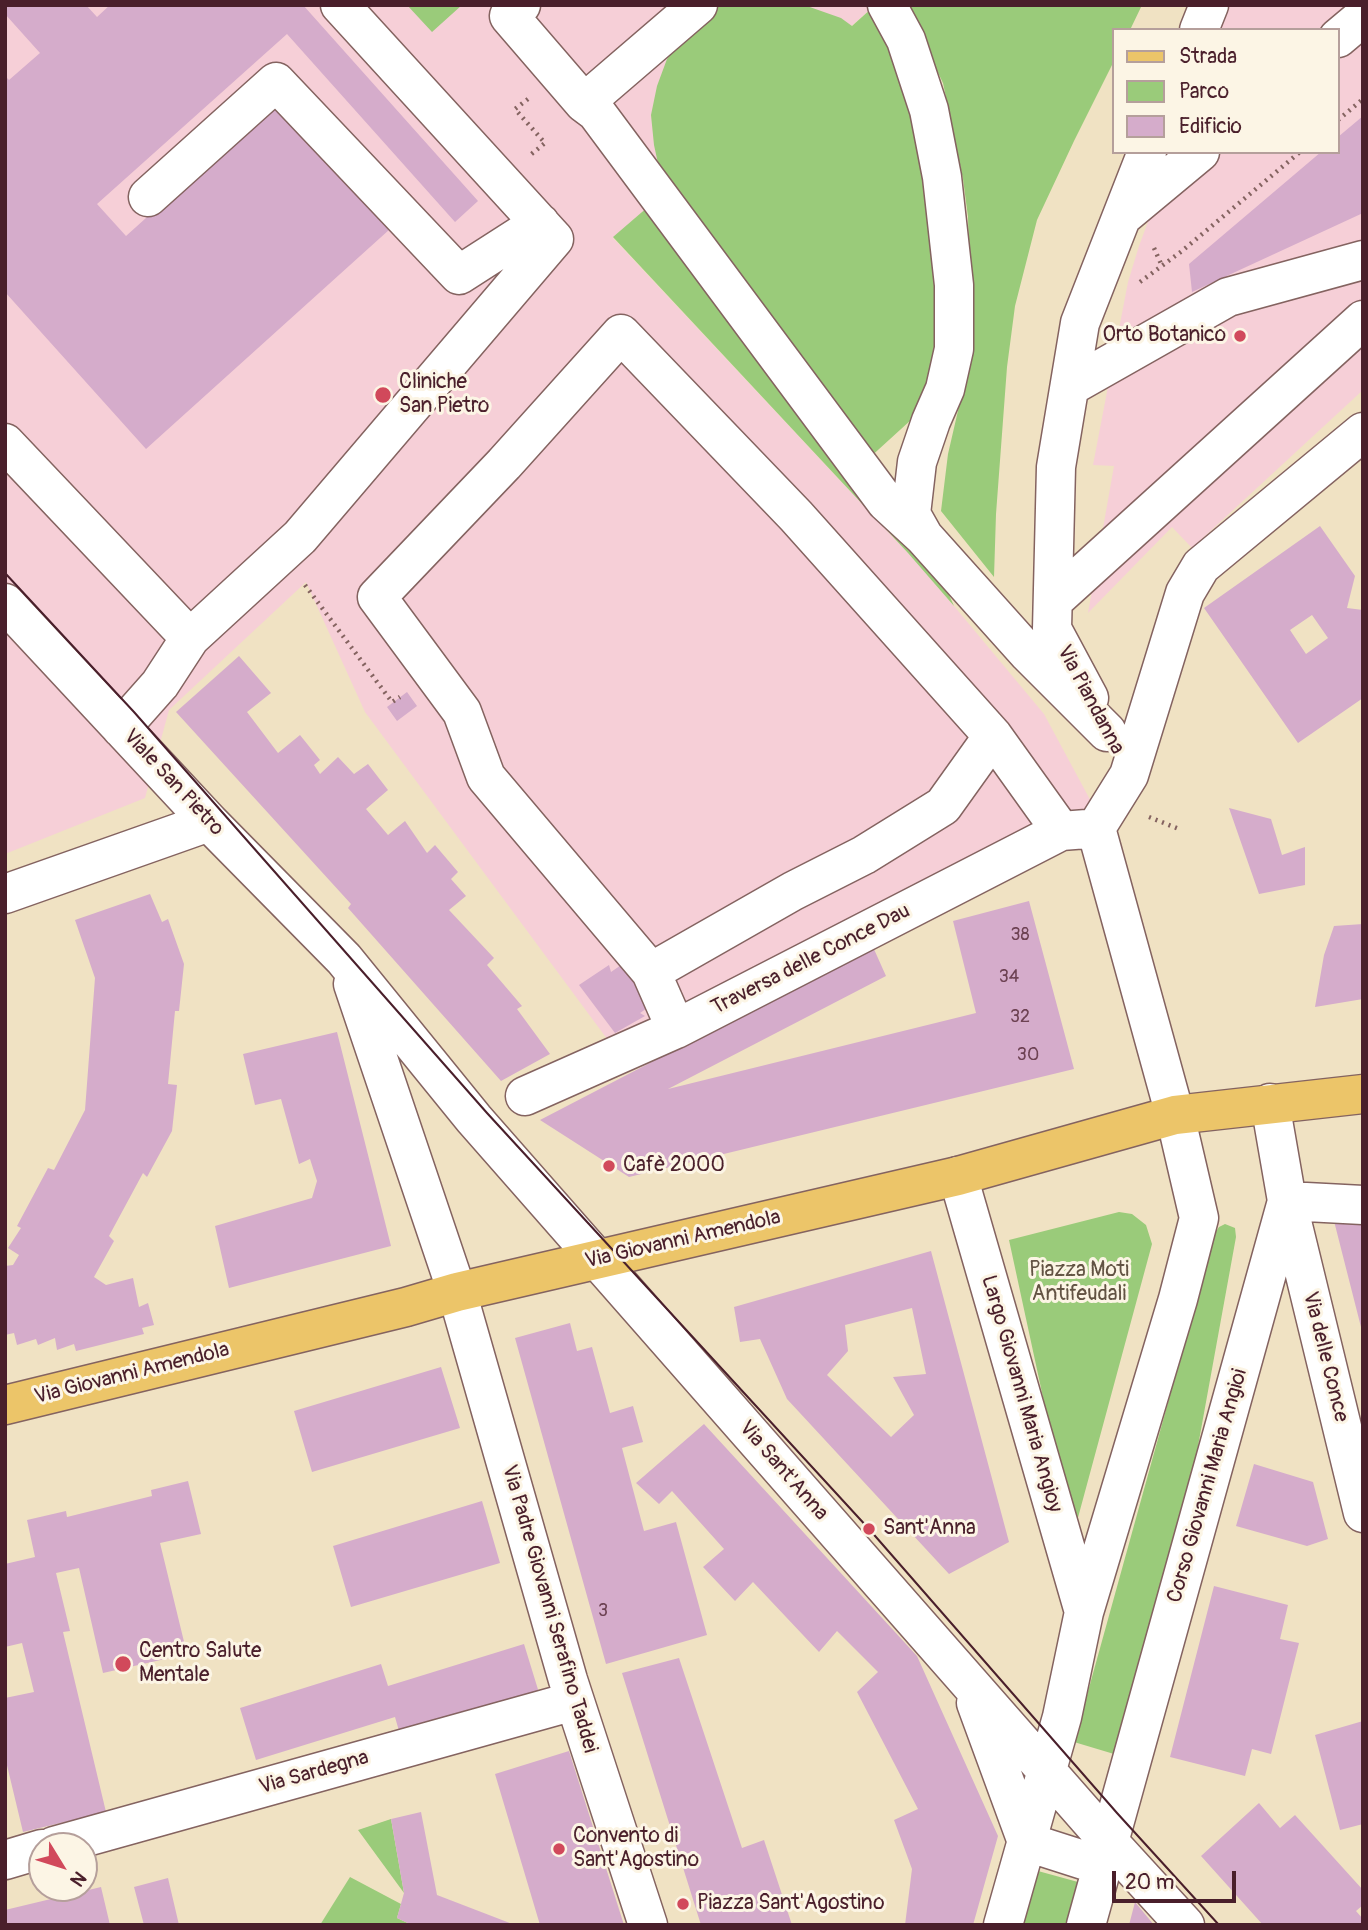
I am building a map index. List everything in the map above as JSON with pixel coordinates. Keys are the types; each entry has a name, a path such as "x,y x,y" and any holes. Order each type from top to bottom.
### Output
{"main road":[{"name":"Via Giovanni Amendola","path":"5,1405 406,1307 457,1292 958,1176 1175,1115 1363,1094"}],"street":[{"path":"121,728 160,684 190,638 300,537 554,239 340,5"},
{"path":"521,5 509,16 584,103 596,112 886,502 924,537 1028,653 1107,732"},
{"path":"584,103 698,5"},
{"path":"887,5 906,40 929,110 942,177 954,285 954,349 945,389 917,462 911,514 924,537"},
{"path":"1200,28 1209,5"},
{"path":"1325,28 1331,5"},
{"path":"1340,36 1363,18"},
{"path":"148,197 275,82 459,275 540,223"},
{"name":"Via Piandanna","path":"1078,829 1129,775 1052,629 1056,467 1080,323 1146,154"},
{"path":"1121,218 1198,154"},
{"path":"1071,386 1228,297 1363,260"},
{"path":"1053,601 1363,320"},
{"path":"676,1029 651,972 486,777 462,712 377,597 504,464 621,334 796,516 1078,829 1175,1115 1199,1218 1178,1299 1084,1612 1062,1717 1003,1925"},
{"path":"1129,775 1185,593 1201,566 1363,432"},
{"path":"5,443 190,638"},
{"name":"Viale San Pietro","path":"5,603 209,822 345,959 474,1119 597,1261"},
{"path":"651,972 793,891 864,856 943,806 993,736"},
{"path":"5,894 209,822"},
{"name":"Traversa delle Conce Dau","path":"525,1096 676,1029 1078,829"},
{"name":"Viale San Pietro","path":"345,959 457,1292"},
{"name":"Corso Giovanni Maria Angioi","path":"1086,1925 1287,1200 1270,1103"},
{"name":"Largo Giovanni Maria Angioy","path":"958,1176 1084,1612"},
{"path":"1287,1200 1363,1205"},
{"name":"Via delle Conce","path":"1287,1200 1363,1513"},
{"name":"Via Sant'Anna","path":"597,1261 1047,1770 1106,1854 1185,1925"},
{"name":"Via Padre Giovanni Serafino Taddei","path":"457,1292 574,1701 648,1925"},
{"name":"Via Sant'Anna","path":"969,1681 1027,1842"},
{"name":"Via Sardegna","path":"98,1834 574,1701"},
{"path":"1027,1842 1106,1854"},
{"path":"5,1860 28,1853"}],"path":[{"path":"1340,118 1363,99"},
{"path":"515,109 545,143 536,150"},
{"path":"1136,284 1182,251 1298,154"},
{"path":"1142,814 1179,829"}],"shaded area":[{"name":"Cliniche San Pietro","path":"5,5 875,5 613,238 908,553 954,606 1044,714 1094,807 616,1051 365,712 306,582 169,710 145,798 5,854"},
{"name":"Orto Botanico","path":"1228,5 1363,5 1363,390 1192,548 1172,527 1088,613 1114,466 1093,465 1128,282 1173,154 1340,154 1340,28 1220,28"}],"green space":[{"path":"407,5 462,5 432,32"},
{"path":"720,5 804,5 841,18 852,26 872,8 916,103 944,300 923,409 867,460 659,168 651,115 657,86 667,59 704,14"},
{"path":"905,5 1142,5 1131,28 1112,28 1112,65 1037,220 1015,306 1007,367 994,577 941,511 948,454 968,351 970,308 968,217 943,83"},
{"path":"649,206 942,579 954,606 908,553 613,237"},
{"name":"Piazza Moti Antifeudali","path":"1119,1212 1132,1214 1146,1225 1152,1244 1073,1536 1009,1240"},
{"path":"1225,1224 1235,1228 1236,1237 1196,1457 1114,1754 1074,1742 1215,1233"},
{"path":"391,1819 404,1893 358,1830"},
{"path":"1038,1871 1078,1882 1066,1925 1023,1925"},
{"path":"350,1877 401,1904 397,1918 412,1925 320,1925"}],"building":[{"path":"9,5 86,5 97,17 110,5 303,5 478,201 455,222 287,34 97,204 126,236 275,102 390,229 146,449 5,292 5,76 9,80 40,53 5,14"},
{"path":"1363,116 1363,213 1192,292 1189,264 1319,154 1340,154 1340,135"},
{"path":"1320,526 1355,576 1347,608 1363,610 1363,698 1298,743 1204,608","holes":["1312,615 1328,638 1306,654 1290,630"]},
{"path":"239,656 271,693 247,712 278,753 300,735 320,760 314,765 320,774 338,757 354,774 368,764 388,790 366,809 388,835 405,821 427,853 435,845 458,872 451,879 466,896 449,910 494,958 487,965 522,1006 517,1009 550,1054 501,1081 348,908 351,904 176,712"},
{"path":"407,692 417,706 397,721 387,707"},
{"path":"1229,808 1271,819 1282,855 1305,847 1305,885 1259,894"},
{"path":"150,894 162,922 168,919 184,964 179,1011 175,1011 168,1084 177,1085 172,1131 147,1177 143,1173 109,1236 114,1241 94,1277 106,1285 133,1278 139,1307 148,1303 154,1325 142,1328 144,1334 76,1351 74,1344 57,1350 55,1338 38,1345 36,1339 17,1345 14,1333 5,1335 5,1266 13,1265 19,1255 8,1248 21,1228 17,1226 48,1168 54,1170 85,1110 95,978 75,920"},
{"path":"1029,901 1074,1069 629,1177 540,1120 873,947 886,976 668,1089 976,1013 953,921"},
{"path":"1363,924 1363,999 1315,1007 1324,955 1334,926"},
{"path":"646,948 675,989 640,1013 645,1016 615,1033 579,985 609,965 611,972"},
{"path":"337,1032 391,1246 229,1288 215,1226 312,1198 317,1181 310,1159 299,1164 281,1099 255,1105 243,1054"},
{"path":"1334,1221 1363,1223 1363,1331 1362,1331"},
{"path":"931,1251 1009,1542 949,1574 787,1399 760,1339 740,1342 734,1307","holes":["912,1308 926,1374 893,1377 914,1415 891,1437 827,1375 848,1351 845,1325"]},
{"path":"570,1323 577,1351 592,1347 610,1413 633,1406 643,1442 622,1448 644,1531 676,1522 707,1635 606,1664 515,1338"},
{"path":"441,1367 460,1428 312,1472 294,1411"},
{"path":"704,1424 917,1656 998,1836 973,1925 905,1925 912,1869 894,1820 918,1809 857,1692 878,1672 837,1631 819,1652 753,1582 735,1601 703,1567 724,1549 672,1491 659,1504 636,1483"},
{"path":"1254,1464 1313,1482 1328,1539 1307,1546 1236,1526"},
{"name":"Centro Salute Mentale","path":"188,1481 201,1534 160,1543 187,1654 103,1673 79,1568 56,1573 70,1631 63,1632 106,1812 23,1832 5,1757 5,1698 34,1692 22,1643 5,1647 5,1564 35,1557 27,1520 66,1511 67,1517 152,1496 151,1490"},
{"path":"482,1501 500,1563 351,1607 333,1546"},
{"path":"1214,1586 1288,1605 1280,1639 1299,1643 1271,1754 1252,1749 1245,1776 1170,1757"},
{"path":"524,1644 540,1696 401,1738 395,1717 256,1760 240,1708 381,1664 388,1686"},
{"path":"679,1658 742,1848 764,1840 792,1925 701,1925 622,1673"},
{"path":"1363,1721 1363,1824 1340,1830 1315,1735"},
{"name":"Convento di Sant'Agostino","path":"569,1751 624,1925 540,1925 495,1774"},
{"path":"1259,1803 1280,1828 1295,1815 1363,1890 1363,1905 1356,1911 1363,1919 1363,1925 1263,1925 1201,1856"},
{"path":"421,1812 437,1895 515,1925 412,1925 397,1918 404,1893 391,1819"},
{"path":"168,1878 179,1925 144,1925 134,1887"},
{"path":"101,1887 110,1925 5,1925 5,1910 38,1902 98,1902 98,1888"},
{"path":"1135,1902 1154,1925 1129,1925"}],"tram line":[{"path":"5,573 134,712 487,1113 869,1529 1117,1813 1219,1925"}],"place":[{"name":"Orto Botanico","path":"1240,336"},
{"name":"Cliniche San Pietro","path":"383,395"},
{"name":"Cafè 2000","path":"609,1166"},
{"name":"Sant'Anna","path":"869,1529"},
{"name":"Centro Salute Mentale","path":"123,1664"},
{"name":"Convento di Sant'Agostino","path":"559,1849"},
{"name":"Piazza Sant'Agostino","path":"683,1904"}]}
